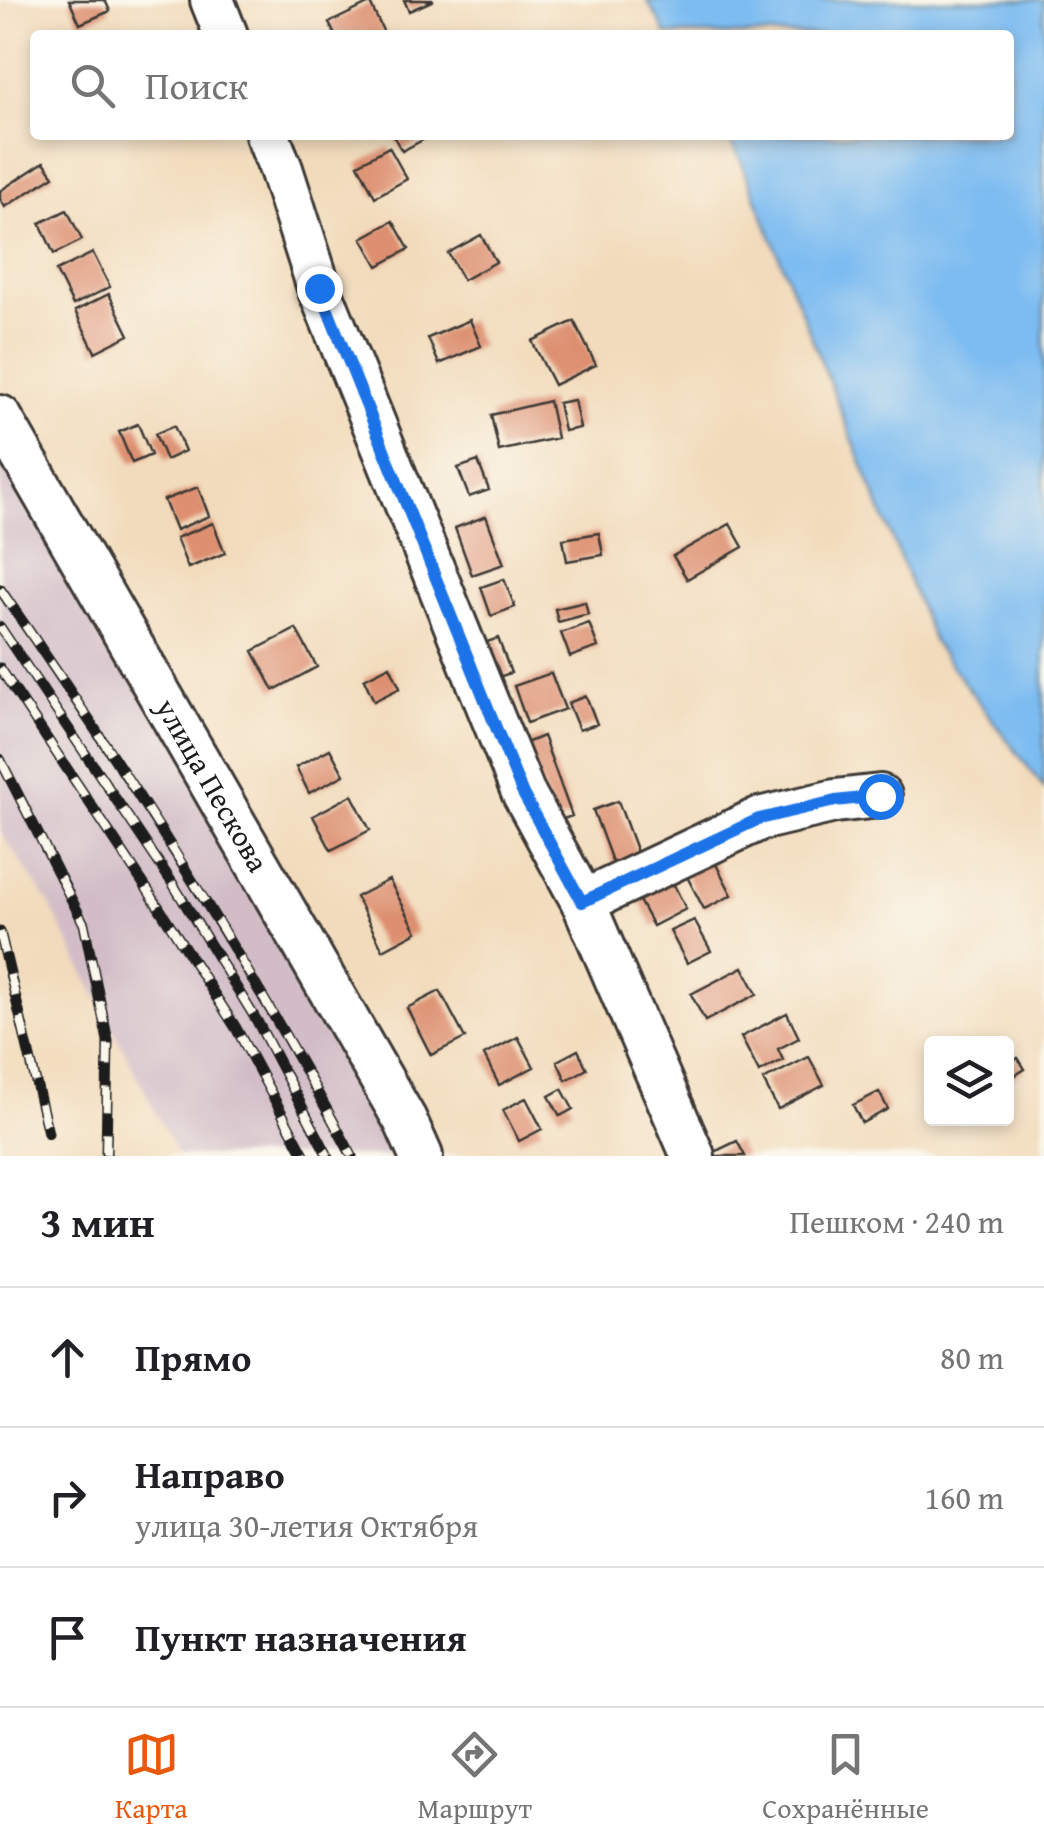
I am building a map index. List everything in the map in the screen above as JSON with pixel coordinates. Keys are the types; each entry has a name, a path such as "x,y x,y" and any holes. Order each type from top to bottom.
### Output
{"street":[{"path":"212,0 224,30"},
{"path":"269,140 319,288 522,792 582,902 693,1156"},
{"name":"улица Пескова","path":"0,417 405,1120 421,1156"},
{"path":"582,902 759,819 835,801 880,796"}],"shaded area":[{"path":"0,422 258,883 390,1156 178,1156 48,902 0,831"}],"water":[{"path":"647,0 1044,0 1044,788 934,643 741,161 729,140 1014,140 1014,30 664,30"}],"building":[{"path":"69,0 105,0 110,11 80,24"},
{"path":"404,0 434,0 409,11"},
{"path":"370,3 383,30 332,30 329,23"},
{"path":"396,140 423,140 402,151"},
{"path":"389,147 407,179 375,197 358,164"},
{"path":"44,162 54,176 5,207 0,191"},
{"path":"67,210 82,240 54,254 40,223"},
{"path":"393,221 409,249 378,266 362,238"},
{"path":"481,235 496,262 463,280 448,253"},
{"path":"93,253 110,287 73,305 56,271"},
{"path":"109,294 129,335 95,352 75,311"},
{"path":"470,320 481,346 439,364 428,338"},
{"path":"574,321 596,365 554,385 532,341"},
{"path":"574,400 580,428 564,431 558,403"},
{"path":"549,401 557,438 499,451 491,415"},
{"path":"138,424 151,455 132,463 119,432"},
{"path":"174,426 185,451 166,460 155,434"},
{"path":"478,461 489,490 469,497 458,468"},
{"path":"198,487 209,516 176,530 164,500"},
{"path":"486,516 504,564 472,575 455,528"},
{"path":"213,523 225,553 188,568 176,538"},
{"path":"730,524 743,547 687,579 673,556"},
{"path":"599,533 603,555 567,561 563,539"},
{"path":"504,579 515,607 491,616 481,587"},
{"path":"585,602 588,614 558,622 555,609"},
{"path":"589,623 598,647 570,657 561,633"},
{"path":"296,629 317,667 274,690 253,651"},
{"path":"498,638 511,673 492,679 479,645"},
{"path":"390,666 400,688 374,701 364,679"},
{"path":"551,673 565,709 527,723 514,686"},
{"path":"586,696 597,724 579,730 568,703"},
{"path":"543,736 572,816 555,822 526,743"},
{"path":"330,749 344,775 309,793 296,767"},
{"path":"352,795 370,830 331,850 313,816"},
{"path":"618,801 638,855 613,864 593,810"},
{"path":"710,853 732,895 704,909 682,867"},
{"path":"670,877 686,909 653,926 636,895"},
{"path":"389,880 417,932 383,950 356,897"},
{"path":"694,920 711,951 687,963 670,931"},
{"path":"743,967 757,994 705,1021 691,994"},
{"path":"440,991 465,1038 431,1055 407,1008"},
{"path":"787,1013 799,1038 778,1049 783,1060 759,1072 741,1037"},
{"path":"518,1037 534,1067 499,1085 484,1055"},
{"path":"578,1050 587,1069 566,1080 557,1061"},
{"path":"809,1057 824,1085 778,1109 763,1080"},
{"path":"1018,1058 1025,1069 1014,1076 1014,1060"},
{"path":"562,1089 573,1109 560,1116 549,1096"},
{"path":"879,1092 888,1109 862,1123 853,1105"},
{"path":"526,1098 542,1129 519,1141 503,1110"},
{"path":"737,1141 745,1156 716,1156 714,1152"}],"railway":[{"path":"0,589 184,867 271,1010 352,1156"},
{"path":"0,627 173,884 257,1021 328,1156"},
{"path":"0,668 236,1028 305,1156"},
{"path":"0,759 84,924 108,1041 106,1156"},
{"path":"0,932 48,1133"}],"route":[{"path":"319,288 522,792 582,902 759,819 835,801 880,796"}]}
